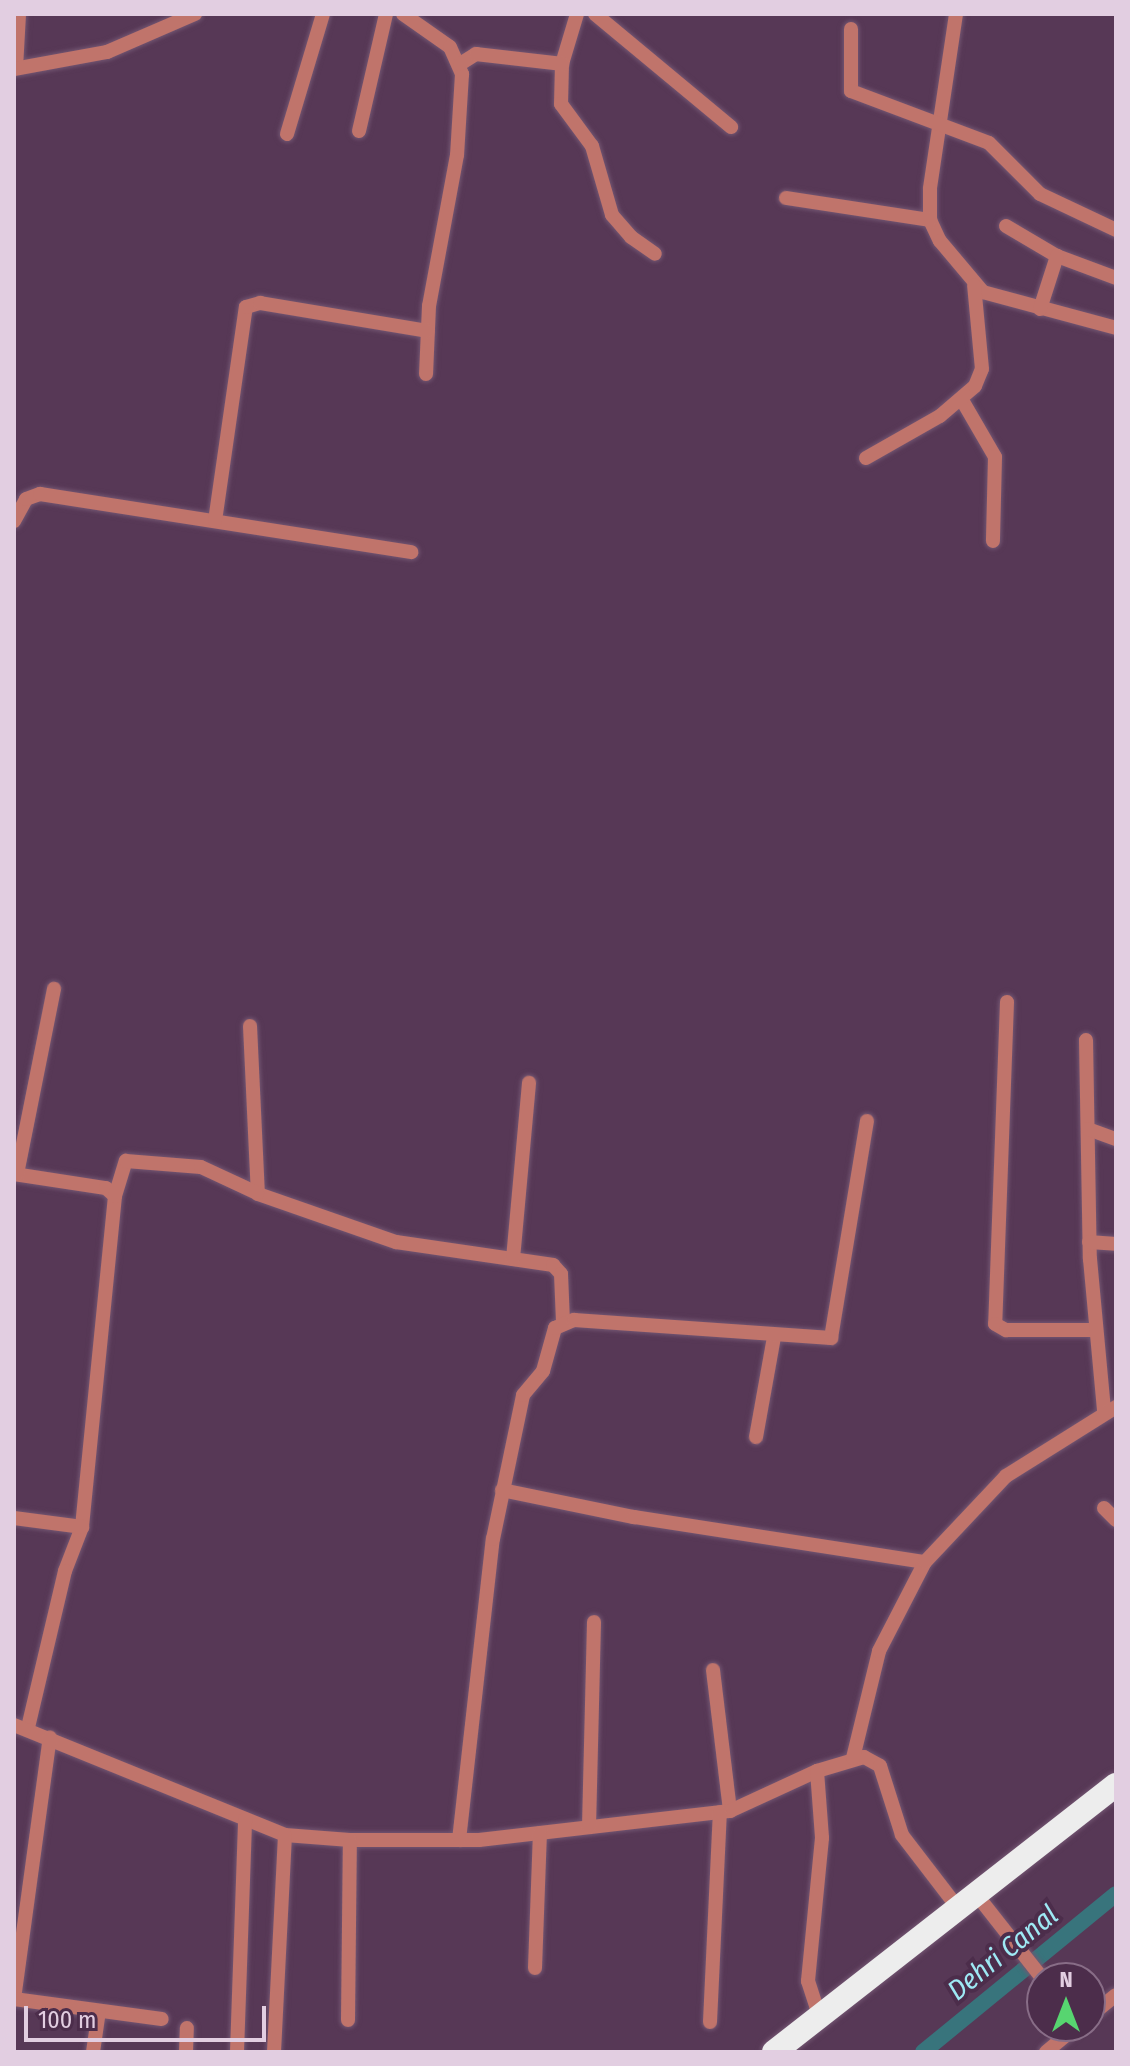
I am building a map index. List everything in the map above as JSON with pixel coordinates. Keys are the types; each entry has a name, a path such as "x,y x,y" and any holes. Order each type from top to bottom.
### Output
{"highway":[{"path":"774,2052 1116,1785"}],"street":[{"path":"19,14 15,69 107,52 195,14"},
{"path":"287,134 323,14"},
{"path":"359,131 386,14"},
{"path":"403,14 450,47 460,64 459,142 432,278 426,374"},
{"path":"577,14 562,64 561,104 592,146 606,202 631,237 655,254"},
{"path":"595,14 731,127"},
{"path":"956,14 940,120 930,220 974,285 995,297 1116,328"},
{"path":"851,29 851,91 940,120 1000,150 1040,194 1116,230"},
{"path":"460,64 476,54 562,64"},
{"path":"786,198 930,220"},
{"path":"1006,226 1057,256 1116,278"},
{"path":"1040,309 1057,256"},
{"path":"866,458 962,400 982,369 974,285"},
{"path":"215,521 246,307 260,303 428,331"},
{"path":"962,400 995,457 993,541"},
{"path":"14,521 35,494 412,552"},
{"path":"54,989 15,1174 106,1188 115,1196"},
{"path":"1007,1002 995,1324 1006,1330 1096,1330"},
{"path":"250,1026 257,1193"},
{"path":"853,1758 879,1651 925,1562 1006,1476 1110,1409 1096,1330 1089,1242 1086,1040"},
{"path":"513,1259 529,1083"},
{"path":"459,1840 502,1490 523,1395 540,1378 552,1333 563,1322 774,1337 834,1336 867,1121"},
{"path":"1088,1129 1116,1139"},
{"path":"563,1322 557,1267 389,1240 257,1193 201,1167 126,1161 115,1196 82,1527 65,1571 21,1726 285,1835 350,1840 459,1840 725,1812 853,1758 880,1766 902,1835 967,1901 1006,1930 1030,1962"},
{"path":"1089,1242 1116,1244"},
{"path":"756,1437 774,1337"},
{"path":"502,1490 634,1517 925,1562"},
{"path":"1104,1508 1116,1520"},
{"path":"14,1518 82,1527"},
{"path":"589,1827 594,1622"},
{"path":"710,2022 725,1812 713,1670"},
{"path":"50,1737 14,1999 162,2019"},
{"path":"817,1771 822,1838 808,1981 820,2017"},
{"path":"237,2052 245,1819"},
{"path":"535,1968 540,1833"},
{"path":"274,2052 285,1835"},
{"path":"348,2020 350,1840"},
{"path":"93,2052 99,2011"},
{"path":"186,2052 187,2028"}],"waterway":[{"name":"Dehri Canal","path":"923,2052 1116,1894"}]}
